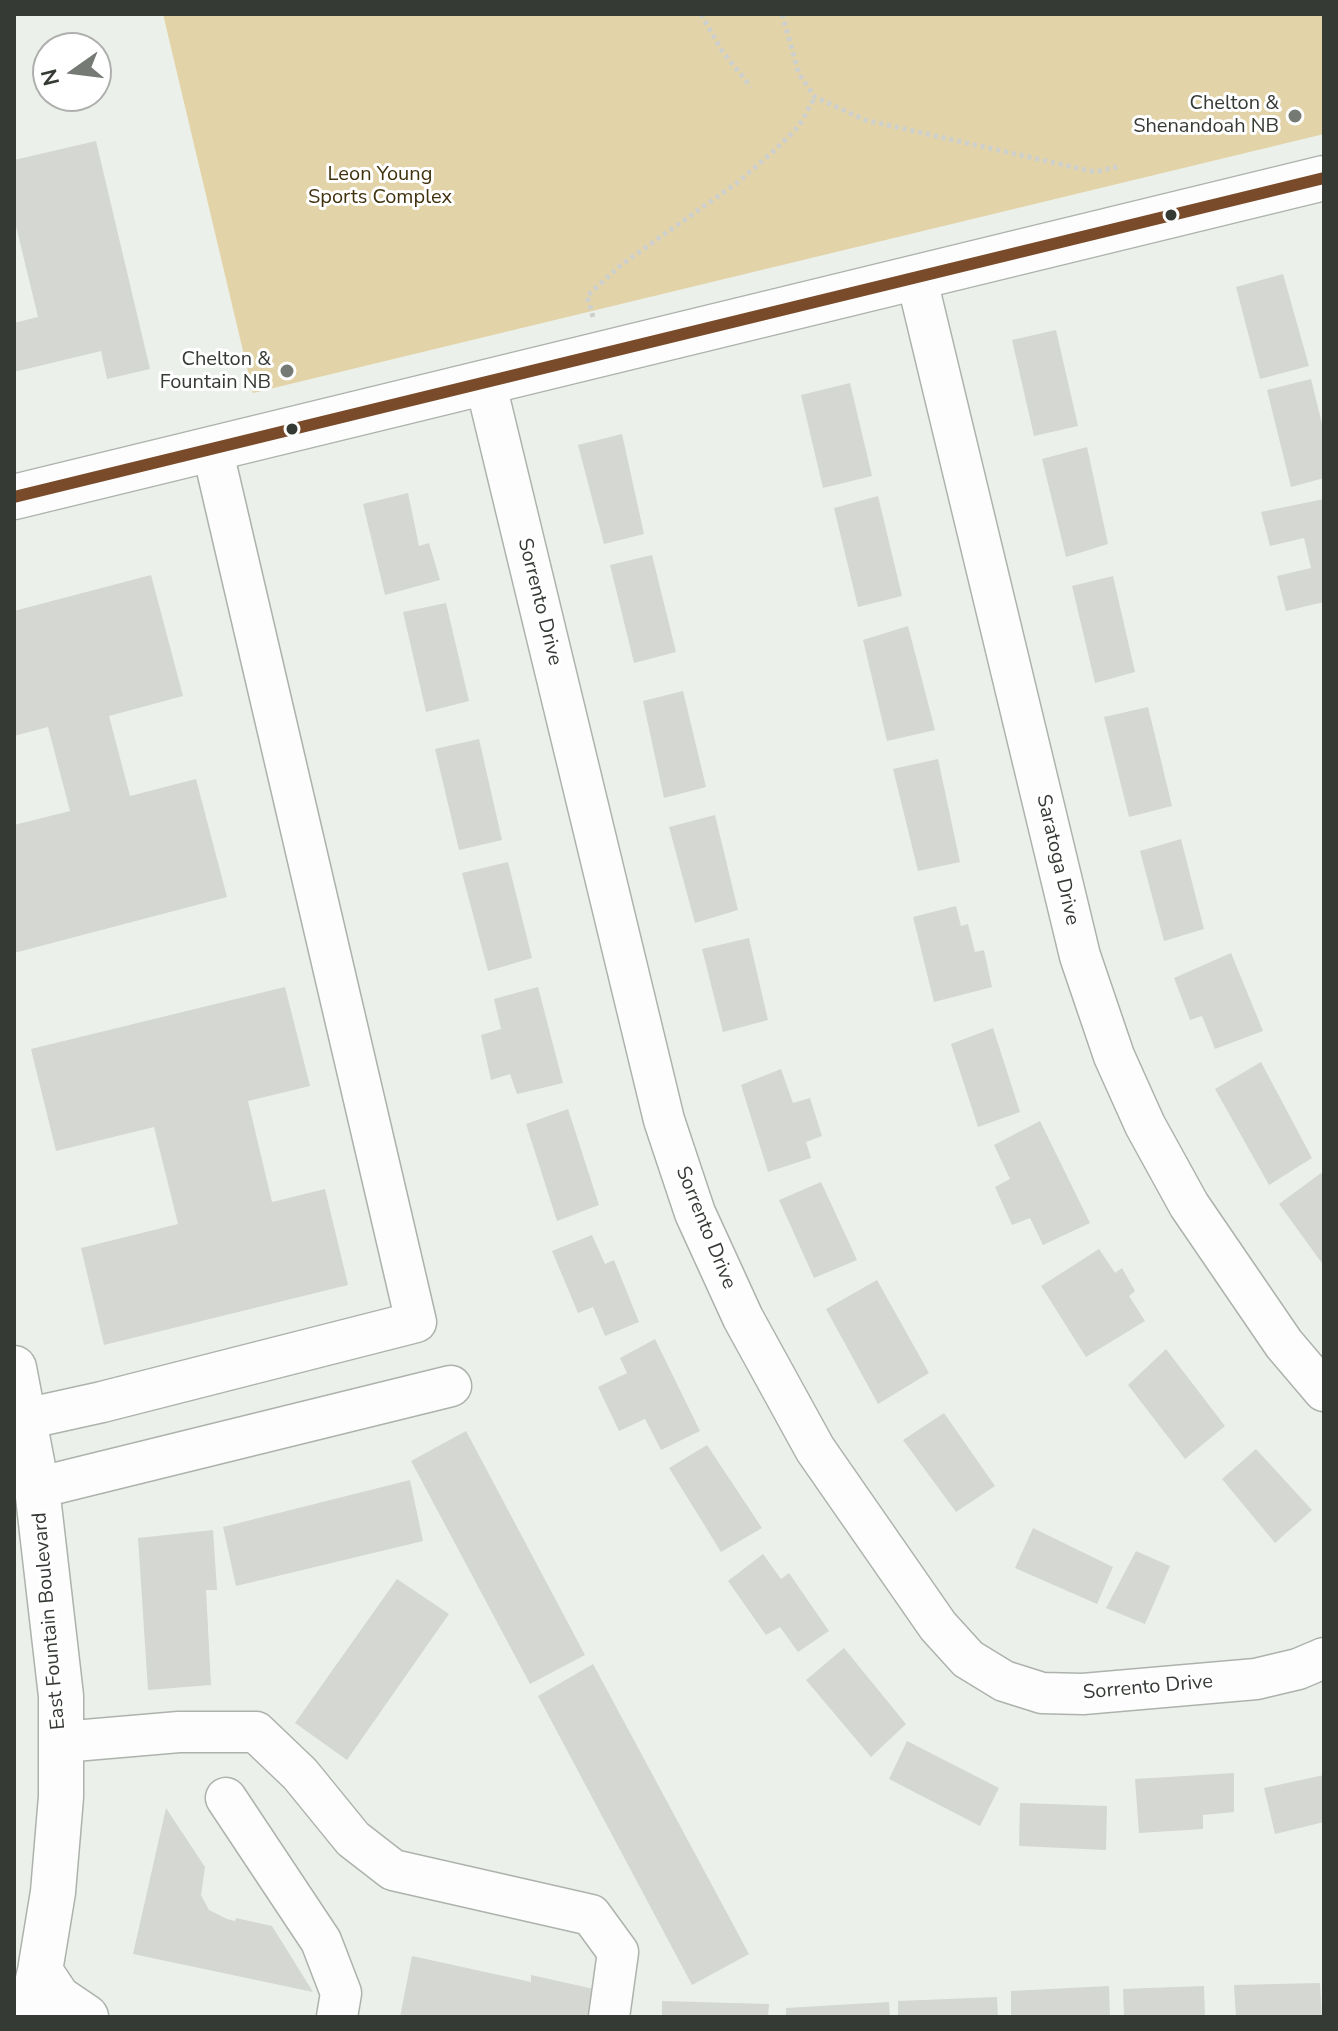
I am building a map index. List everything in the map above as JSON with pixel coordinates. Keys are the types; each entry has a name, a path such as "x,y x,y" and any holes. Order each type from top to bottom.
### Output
{"main road":[{"path":"14,497 603,351 1324,178"},
{"name":"East Fountain Boulevard","path":"14,1368 37,1488 61,1696 61,1797 53,1892 29,2017"},
{"path":"40,1971 58,1998 86,2017"}],"street":[{"name":"Saratoga Drive","path":"916,276 1080,956 1114,1056 1145,1125 1189,1205 1284,1344 1324,1391"},
{"name":"Sorrento Drive","path":"485,381 664,1120 695,1213 743,1318 815,1449 938,1626 968,1659 1004,1681 1042,1693 1083,1694 1256,1679 1298,1669 1324,1658"},
{"path":"25,1419 416,1322 212,448"},
{"path":"37,1488 451,1386"},
{"path":"62,1742 179,1732 256,1732 300,1774 353,1839 393,1870 591,1915 618,1952 609,2017"},
{"path":"226,1798 321,1941 341,1993 337,2017"}],"path":[{"path":"701,14 722,51 751,87"},
{"path":"782,14 799,74 815,97 865,120 1095,172 1121,166"},
{"path":"603,351 587,296 621,265 738,182 799,126 815,97"}],"green space":[{"name":"Leon Young Sports Complex","path":"163,14 1324,14 1324,134 253,393"}],"building":[{"path":"96,141 150,369 107,379 101,351 14,372 14,323 38,317 14,218 14,160"},
{"path":"1283,274 1309,366 1260,379 1236,287"},
{"path":"1056,330 1078,426 1034,436 1012,340"},
{"path":"1311,379 1324,432 1324,478 1291,487 1267,390"},
{"path":"850,383 872,476 823,488 801,395"},
{"path":"622,434 644,534 604,544 578,445"},
{"path":"1087,447 1108,544 1066,557 1042,459"},
{"path":"408,493 419,546 429,543 440,580 385,595 363,504"},
{"path":"878,496 902,596 858,607 834,508"},
{"path":"1324,499 1324,602 1286,611 1277,576 1311,568 1304,538 1270,546 1261,512"},
{"path":"652,555 676,652 634,663 610,565"},
{"path":"151,575 183,696 109,716 130,796 196,779 227,897 14,953 14,825 70,811 48,727 14,736 14,611"},
{"path":"1113,576 1135,672 1095,683 1072,586"},
{"path":"446,603 469,701 426,712 403,612"},
{"path":"908,626 935,730 887,741 863,640"},
{"path":"683,691 706,787 664,798 643,701"},
{"path":"1148,707 1172,806 1129,817 1104,717"},
{"path":"479,739 502,840 459,850 435,749"},
{"path":"938,759 960,862 918,871 893,769"},
{"path":"715,815 738,910 695,923 669,827"},
{"path":"1181,839 1204,929 1164,941 1140,851"},
{"path":"508,862 532,958 488,971 462,873"},
{"path":"956,906 961,926 968,924 975,952 984,950 992,987 934,1002 913,917"},
{"path":"749,938 768,1020 723,1032 702,949"},
{"path":"1231,953 1263,1031 1215,1049 1202,1016 1190,1020 1174,978"},
{"path":"285,987 310,1086 248,1101 272,1202 325,1189 348,1285 104,1345 81,1248 178,1224 154,1127 56,1151 31,1049"},
{"path":"538,987 563,1083 517,1094 510,1074 491,1080 481,1035 501,1029 494,999"},
{"path":"993,1028 1020,1112 978,1127 951,1044"},
{"path":"1261,1062 1312,1158 1269,1185 1215,1089"},
{"path":"781,1069 793,1103 810,1098 822,1136 806,1142 811,1158 768,1172 741,1085"},
{"path":"568,1109 599,1205 557,1221 526,1124"},
{"path":"1040,1121 1090,1223 1043,1245 1030,1218 1012,1225 995,1187 1010,1179 994,1145"},
{"path":"1321,1173 1324,1177 1324,1266 1279,1204"},
{"path":"821,1182 857,1260 814,1278 779,1200"},
{"path":"592,1235 605,1264 614,1260 639,1322 605,1336 593,1307 578,1313 552,1251"},
{"path":"1099,1249 1115,1273 1122,1268 1135,1291 1129,1296 1145,1321 1086,1357 1041,1286"},
{"path":"877,1280 929,1373 878,1404 826,1309"},
{"path":"655,1339 700,1431 661,1450 645,1419 619,1431 598,1387 627,1373 620,1358"},
{"path":"1166,1349 1225,1426 1185,1459 1128,1385"},
{"path":"944,1413 995,1486 956,1512 903,1440"},
{"path":"466,1431 585,1655 530,1684 411,1461"},
{"path":"707,1445 762,1528 721,1552 669,1468"},
{"path":"1256,1449 1312,1510 1275,1543 1222,1479"},
{"path":"410,1480 423,1541 236,1586 223,1527"},
{"path":"1033,1528 1113,1567 1097,1604 1015,1568"},
{"path":"213,1530 217,1590 206,1590 211,1685 148,1690 138,1538"},
{"path":"1136,1551 1170,1566 1145,1624 1106,1608"},
{"path":"763,1554 781,1579 789,1573 829,1631 798,1652 780,1627 766,1635 728,1581"},
{"path":"397,1579 449,1614 347,1760 295,1723"},
{"path":"844,1648 906,1724 871,1757 806,1680"},
{"path":"593,1664 749,1954 692,1985 538,1696"},
{"path":"907,1741 999,1788 980,1826 889,1779"},
{"path":"1234,1773 1234,1812 1203,1815 1203,1829 1139,1833 1135,1779"},
{"path":"1324,1775 1324,1822 1275,1834 1264,1788"},
{"path":"1020,1803 1107,1806 1106,1850 1019,1846"},
{"path":"166,1808 205,1867 201,1895 209,1910 227,1919 272,1926 313,1992 133,1954"},
{"path":"412,1956 531,1982 531,1975 594,1989 587,2017 400,2017"},
{"path":"1320,1983 1322,2017 1236,2017 1234,1985"},
{"path":"1109,1986 1110,2017 1011,2017 1011,1991"},
{"path":"1204,1986 1205,2017 1124,2017 1123,1989"},
{"path":"997,1997 998,2017 898,2017 898,2001"},
{"path":"662,2001 769,2004 768,2017 662,2017"},
{"path":"889,2002 890,2017 786,2017 786,2008"}],"transit line":[{"path":"14,497 1324,178"}],"place":[{"name":"Chelton & Shenandoah NB","path":"1295,116"},
{"name":"Chelton & Fountain NB","path":"287,371"}]}
